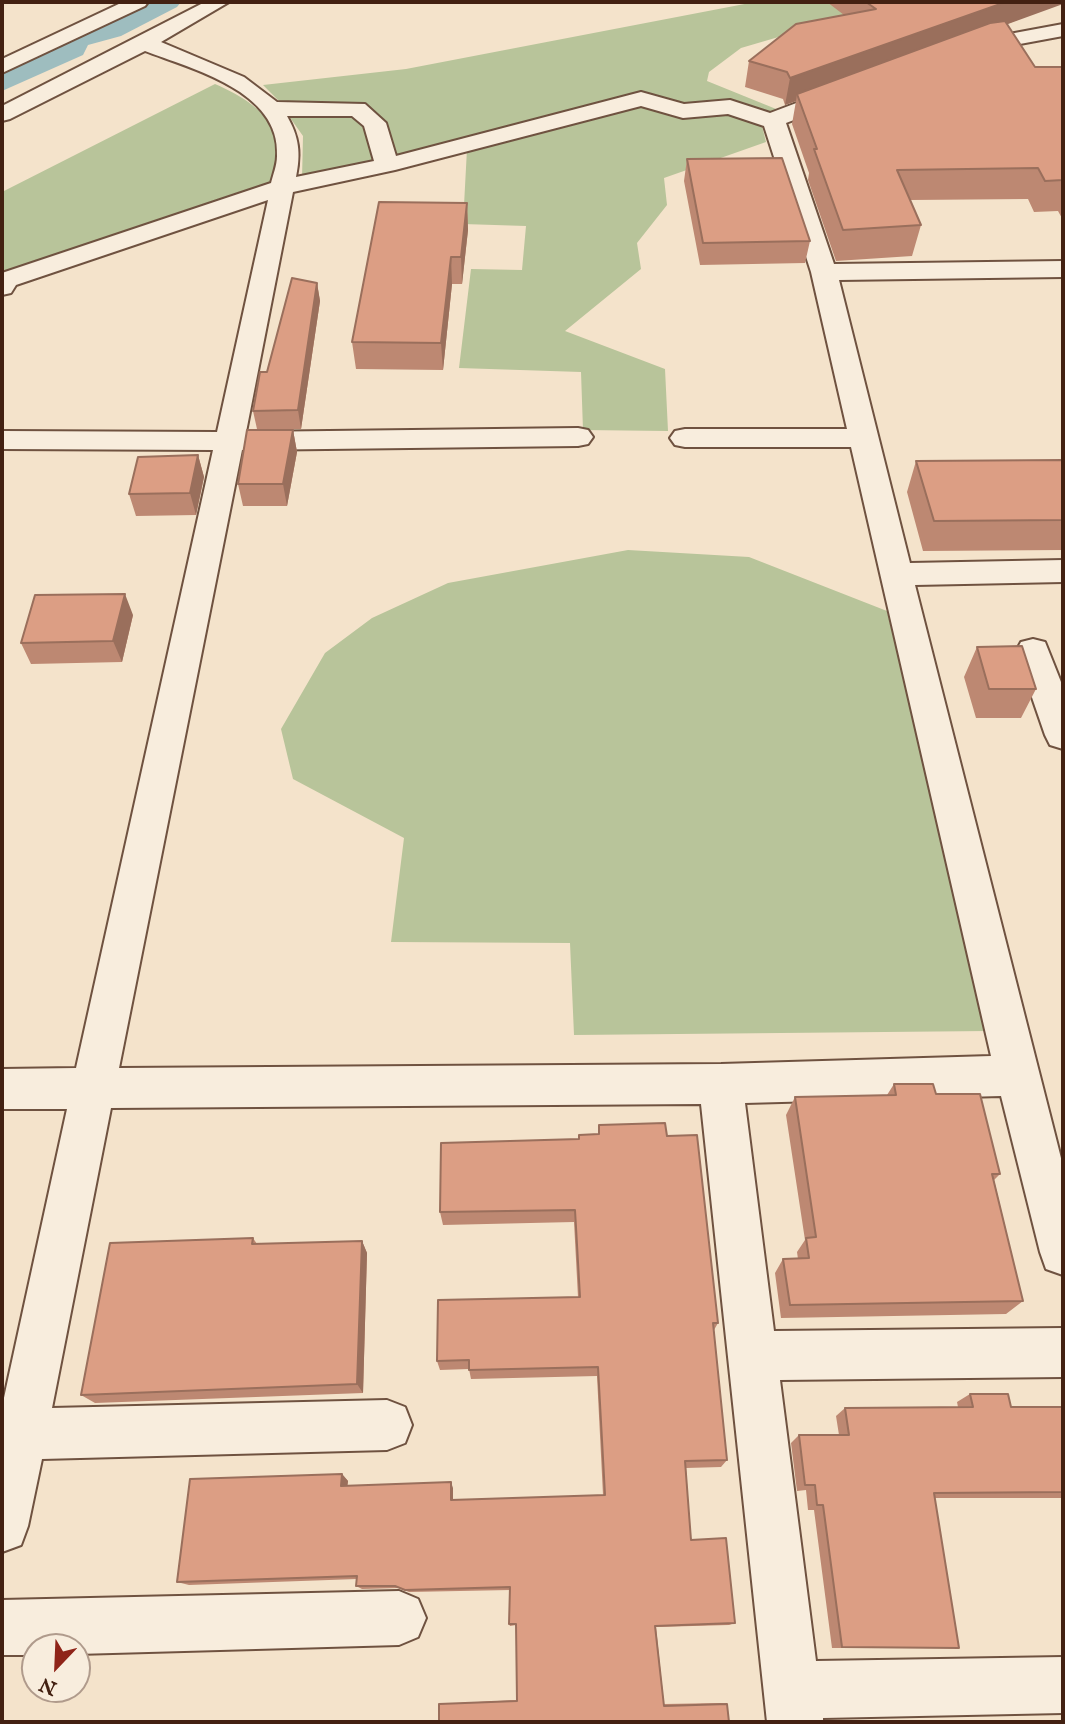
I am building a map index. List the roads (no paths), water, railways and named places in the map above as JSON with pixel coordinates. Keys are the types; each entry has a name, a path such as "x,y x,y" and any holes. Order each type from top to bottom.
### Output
{"street":[{"path":"2,67 138,2"},
{"path":"2,114 219,2"},
{"path":"950,54 976,44 1063,30"},
{"path":"2,1526 11,1435 92,1087 231,442 284,187 289,138 271,109 257,95 223,75 143,43"},
{"path":"774,122 780,116 859,87"},
{"path":"2,287 6,280 284,187 387,166 641,99 683,111 730,107 774,122"},
{"path":"271,109 357,109 374,123 387,166"},
{"path":"774,122 824,272 1017,1075 1063,1252"},
{"path":"824,272 1063,269"},
{"path":"2,440 231,442 578,437"},
{"path":"685,438 864,438"},
{"path":"898,574 1063,571"},
{"path":"1033,651 1063,735"},
{"path":"2,1089 721,1084 1017,1075"},
{"path":"721,1084 793,1706 1063,1685"},
{"path":"753,1356 1063,1352"},
{"path":"11,1435 387,1425"},
{"path":"2,1628 399,1618"}],"waterway":[{"path":"2,83 74,49 75,41 94,32 112,30 168,2"}]}
